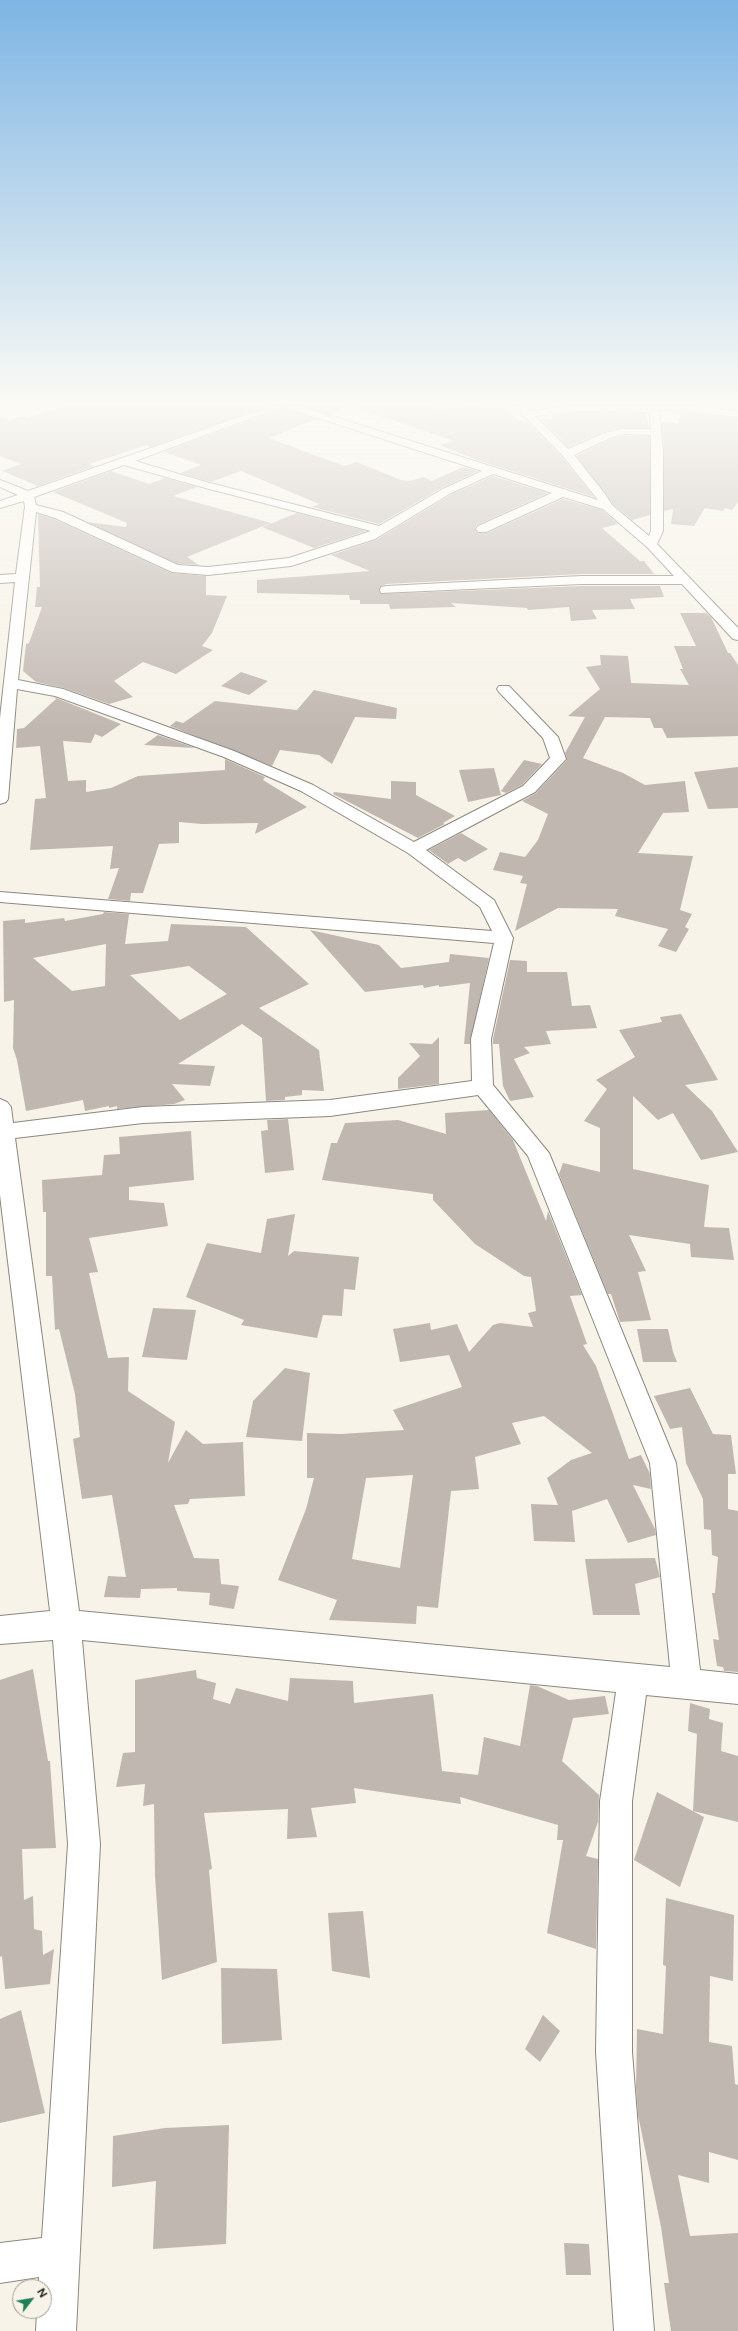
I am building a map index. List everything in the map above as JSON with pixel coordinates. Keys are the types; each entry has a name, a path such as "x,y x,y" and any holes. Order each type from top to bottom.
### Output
{"street":[{"path":"0,799 28,515"},
{"path":"59,515 176,569 208,571 291,562 371,536 406,515"},
{"path":"321,515 380,530"},
{"path":"482,529 512,515"},
{"path":"615,515 651,544 738,636"},
{"path":"651,544 657,531 657,515"},
{"path":"0,579 22,578"},
{"path":"386,590 581,580 685,580"},
{"path":"0,630 16,626"},
{"path":"11,683 58,692 229,754 308,788 414,849 488,904 504,938 481,1039 483,1087 538,1153 663,1463 687,1684"},
{"path":"414,849 529,789 558,760 550,737 504,689"},
{"path":"0,897 504,938"},
{"path":"56,2331 84,1844 66,1624 1,1123 143,1115 330,1108 483,1087"},
{"path":"0,1630 66,1624 738,1689"},
{"path":"633,1678 616,1801 614,2052 634,2331"},
{"path":"0,2263 60,2255"}],"building":[{"path":"38,515 54,519 171,573 206,576 206,595 227,596 212,633 202,646 213,650 176,674 143,662 114,681 133,697 109,704 64,688 36,682 23,671 26,644 29,643 42,607 35,607 37,587 40,587"},
{"path":"107,515 241,515 271,523 187,557 199,565 178,564 87,522 126,527 127,523"},
{"path":"293,515 304,515 366,531 314,548 262,527"},
{"path":"343,515 395,515 379,524"},
{"path":"418,515 500,515 477,525 475,528 477,533 487,533 528,515 607,515 618,524 602,528 640,561 644,561 654,574 581,574 386,584 380,587 380,594 581,586 660,586 664,597 630,599 635,609 592,610 597,619 571,621 569,607 528,610 527,608 451,603 456,607 390,609 389,604 360,604 360,600 350,600 349,595 257,593 257,580 370,571 331,555 376,540"},
{"path":"626,515 650,515 650,515 632,520"},
{"path":"672,515 701,515 694,526 671,524"},
{"path":"680,613 706,613 711,617 728,653 730,653 738,665 738,736 667,738 662,728 654,728 650,718 605,717 583,758 623,773 645,785 685,781 689,812 663,813 638,853 693,856 680,910 692,914 685,927 689,929 676,952 658,946 668,929 615,916 618,909 558,908 515,931 527,884 520,883 523,876 493,870 500,852 525,857 538,840 548,814 522,801 536,793 567,760 565,753 585,717 568,716 600,689 586,667 601,665 600,655 628,656 631,683 689,685 680,669 683,669 674,646 696,646"},
{"path":"241,672 268,681 249,695 221,686"},
{"path":"314,690 397,708 396,719 355,717 332,764 319,755 280,750 272,766 170,726 176,721 183,723 215,701 297,710"},
{"path":"54,697 121,724 102,737 95,734 91,743 63,741 68,781 86,780 86,792 111,788 138,776 225,770 225,759 265,777 263,780 307,807 255,834 258,823 202,824 179,822 179,843 159,844 143,893 131,893 130,901 108,899 119,868 110,869 113,846 30,850 35,799 46,798 40,746 16,748 17,729 24,728 56,699"},
{"path":"158,735 195,748 144,745"},
{"path":"524,760 542,764 522,785 506,793 501,791"},
{"path":"738,767 738,808 708,809 694,772"},
{"path":"494,768 501,795 468,802 459,770"},
{"path":"391,781 416,782 416,795 455,816 443,823 445,824 418,838 333,794 334,792 391,799"},
{"path":"461,833 488,849 465,862 458,858 448,864 429,850"},
{"path":"104,912 129,914 125,944 168,941 171,924 246,927 309,984 259,1008 319,1050 324,1091 302,1090 302,1095 285,1097 285,1100 266,1101 262,1038 242,1024 178,1064 215,1066 210,1086 172,1084 185,1100 174,1104 117,1109 117,1106 109,1108 109,1106 85,1111 83,1100 26,1111 17,1060 13,1048 14,1000 4,1002 3,921 25,919 25,923 64,918 65,921 103,914","holes":["106,944 105,986 72,991 33,958","189,966 227,994 180,1020 130,975"]},
{"path":"310,930 379,945 401,968 449,962 450,954 489,958 470,1044 464,1044 470,983 439,987 439,985 424,988 423,985 365,992"},
{"path":"510,960 527,961 527,972 567,972 572,1006 590,1005 597,1028 546,1031 551,1044 524,1047 530,1053 514,1059 534,1097 510,1101 503,1086 499,1044 493,1044 493,1039"},
{"path":"681,1014 718,1080 685,1085 712,1111 738,1152 701,1160 673,1113 658,1120 633,1096 633,1169 709,1185 704,1227 729,1228 734,1260 691,1257 690,1244 629,1235 646,1271 638,1272 651,1320 620,1322 611,1294 608,1294 559,1174 563,1163 600,1172 600,1128 584,1121 607,1089 596,1080 635,1057 619,1030 662,1022 660,1017"},
{"path":"439,1037 439,1084 398,1089 398,1078 420,1056 409,1043 432,1044"},
{"path":"489,1110 513,1140 546,1221 548,1211 582,1295 570,1296 587,1344 583,1345 596,1366 629,1459 641,1455 650,1474 651,1489 633,1485 655,1529 656,1535 628,1543 607,1499 572,1511 575,1542 534,1541 531,1504 558,1505 547,1478 571,1460 592,1453 544,1416 512,1423 521,1444 475,1457 479,1489 451,1491 438,1608 417,1606 416,1624 329,1620 337,1600 278,1580 306,1509 314,1478 307,1478 307,1433 341,1434 404,1430 393,1410 462,1387 449,1355 400,1362 393,1329 430,1323 431,1330 457,1324 469,1352 493,1325 500,1323 533,1327 528,1313 536,1311 531,1277 524,1276 475,1244 433,1200 433,1194 322,1180 331,1143 337,1143 345,1123 398,1120 446,1134 445,1113","holes":["413,1475 400,1568 352,1559 366,1478"]},
{"path":"288,1119 294,1170 265,1173 261,1131 268,1130 267,1120"},
{"path":"191,1131 194,1180 129,1187 129,1200 164,1203 168,1226 89,1238 98,1272 89,1273 108,1358 129,1357 128,1391 175,1422 168,1463 186,1430 203,1444 243,1442 245,1496 190,1499 188,1504 174,1505 194,1558 219,1559 221,1584 239,1586 234,1609 209,1605 210,1593 177,1591 177,1588 141,1589 140,1598 104,1597 108,1576 126,1577 112,1495 82,1499 73,1439 80,1437 75,1394 59,1329 55,1330 52,1276 46,1276 46,1212 43,1212 42,1180 102,1175 104,1155 120,1154 119,1137"},
{"path":"295,1214 288,1256 294,1251 359,1257 355,1290 344,1289 342,1316 323,1315 317,1338 241,1325 244,1320 186,1297 207,1243 261,1253 267,1219"},
{"path":"153,1308 196,1310 187,1360 142,1357"},
{"path":"637,1329 668,1329 673,1352 677,1362 643,1362"},
{"path":"285,1368 310,1373 302,1441 246,1437 253,1401"},
{"path":"690,1388 713,1434 731,1435 736,1474 728,1474 728,1509 738,1511 738,1672 724,1671 723,1667 717,1666 713,1639 719,1640 712,1593 715,1593 718,1557 712,1555 711,1530 704,1529 703,1499 686,1463 682,1427 670,1429 654,1396"},
{"path":"655,1558 660,1577 635,1584 640,1615 593,1615 585,1559"},
{"path":"33,1669 48,1761 50,1761 56,1848 22,1849 24,1900 33,1896 34,1929 42,1931 43,1955 54,1949 50,1984 5,1989 2,1956 0,1957 0,1680"},
{"path":"196,1670 197,1678 216,1683 213,1699 230,1704 236,1688 288,1701 290,1678 353,1681 354,1703 433,1694 442,1771 478,1775 484,1737 520,1746 530,1685 537,1686 569,1700 605,1696 609,1714 573,1718 562,1761 599,1795 598,1822 586,1856 598,1859 596,1949 547,1933 563,1840 557,1840 558,1825 460,1797 461,1804 354,1788 356,1803 311,1808 317,1837 287,1839 288,1809 204,1813 212,1869 209,1870 217,1962 162,1980 155,1876 154,1804 143,1806 145,1784 116,1787 123,1753 135,1752 135,1680"},
{"path":"690,1703 710,1709 709,1719 723,1723 721,1751 738,1756 738,1822 693,1811 697,1734 688,1731"},
{"path":"657,1792 704,1817 680,1887 634,1860"},
{"path":"666,1898 734,1915 733,1981 710,1976 709,2042 732,2046 735,2084 738,2085 738,2160 709,2152 709,2183 678,2175 690,2236 738,2233 738,2331 671,2331 664,2283 669,2283 661,2227 638,2115 636,2087 637,2029 663,2034 666,1966 663,1965"},
{"path":"363,1911 370,1978 332,1971 328,1913"},
{"path":"221,1968 277,1969 282,2040 222,2044"},
{"path":"21,2010 45,2113 0,2123 0,2019"},
{"path":"543,2015 560,2031 540,2062 525,2049"},
{"path":"229,2125 226,2244 153,2249 156,2181 112,2187 113,2136 165,2128"},
{"path":"564,2243 589,2244 591,2275 566,2275"}]}
